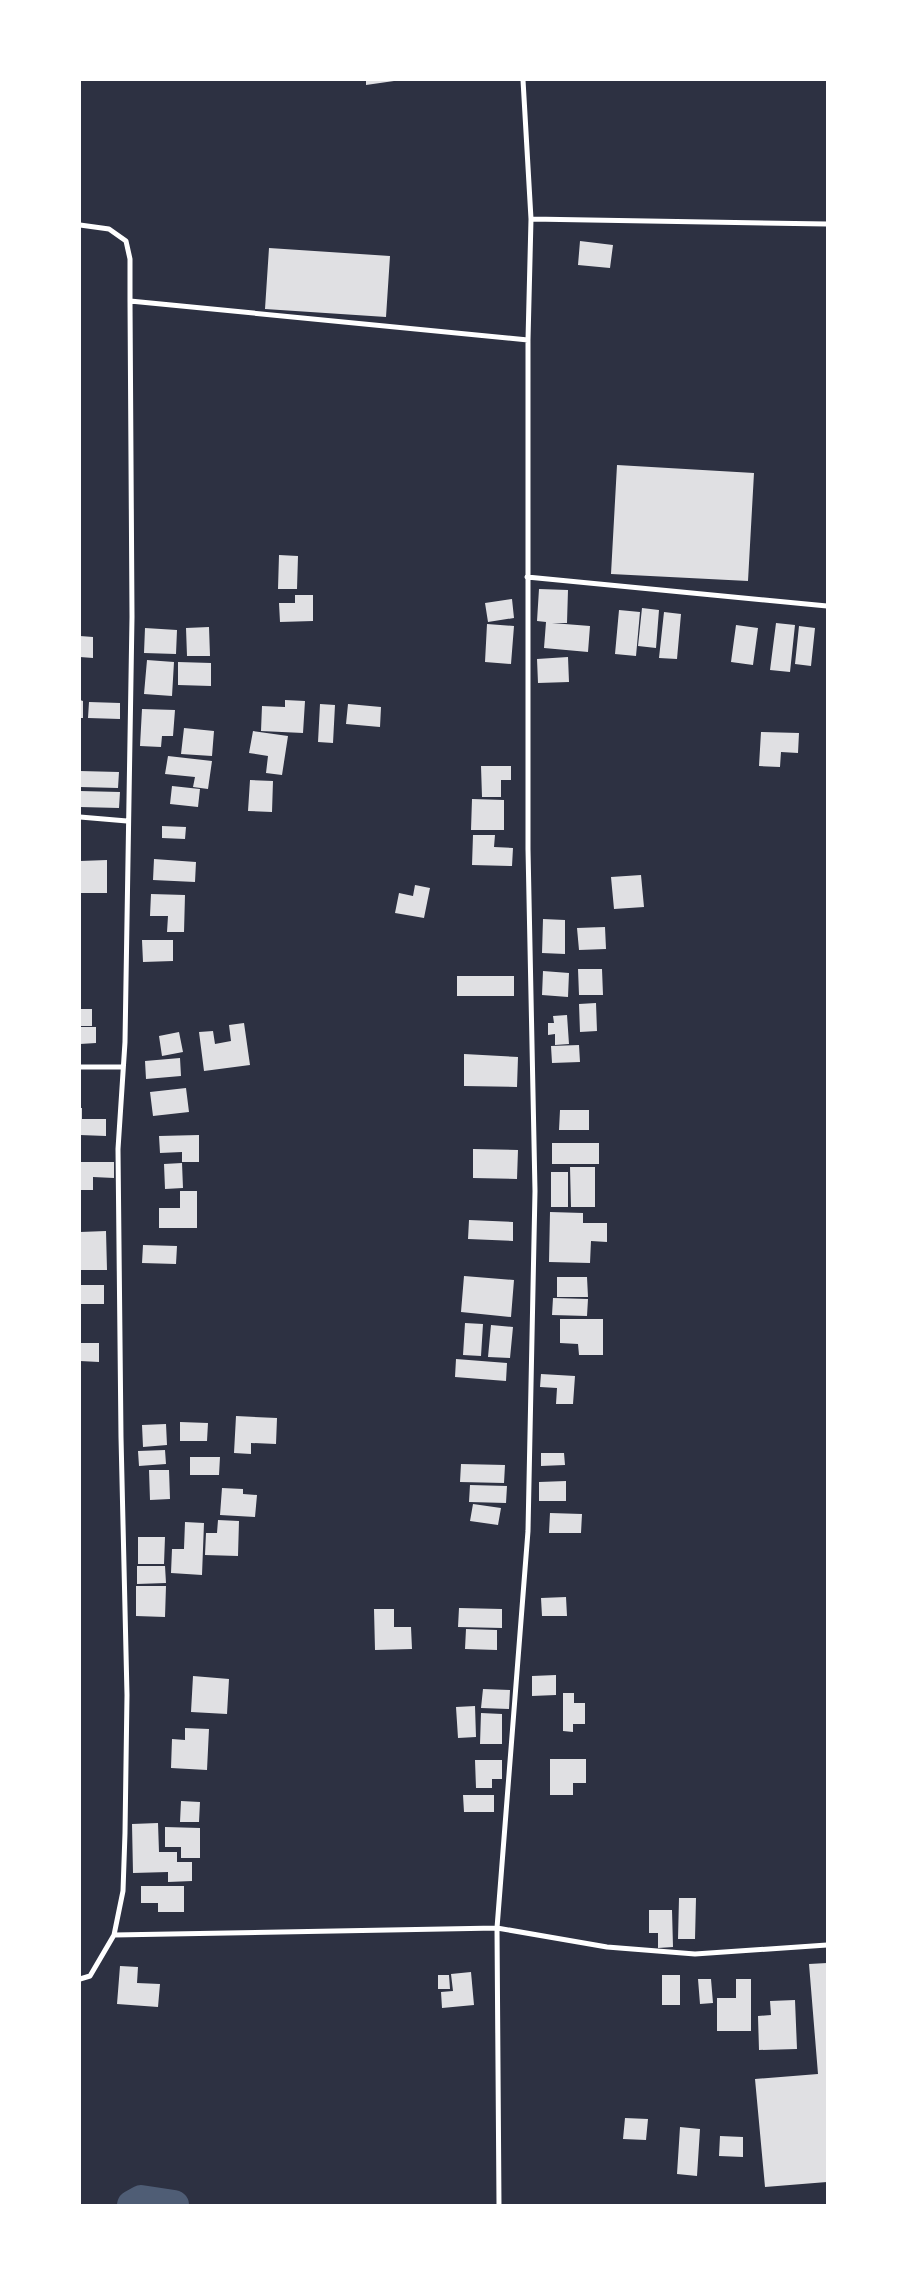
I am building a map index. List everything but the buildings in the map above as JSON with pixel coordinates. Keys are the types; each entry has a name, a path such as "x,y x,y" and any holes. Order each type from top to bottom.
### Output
{"street":[{"path":"499,2205 497,1928 529,1512 536,1191 528,849 528,340 531,219 523,80"},
{"path":"531,219 827,224"},
{"path":"80,225 109,229 126,241 130,259 132,617 123,1067 118,1169 121,1436 127,1695 123,1891 114,1935 90,1976 80,1980"},
{"path":"130,301 528,340"},
{"path":"527,577 827,606"},
{"path":"80,817 127,821"},
{"path":"80,1067 123,1067"},
{"path":"114,1935 497,1928 607,1947 695,1954 827,1945"}],"waterway":[{"path":"132,2205 141,2200 174,2205"}]}
